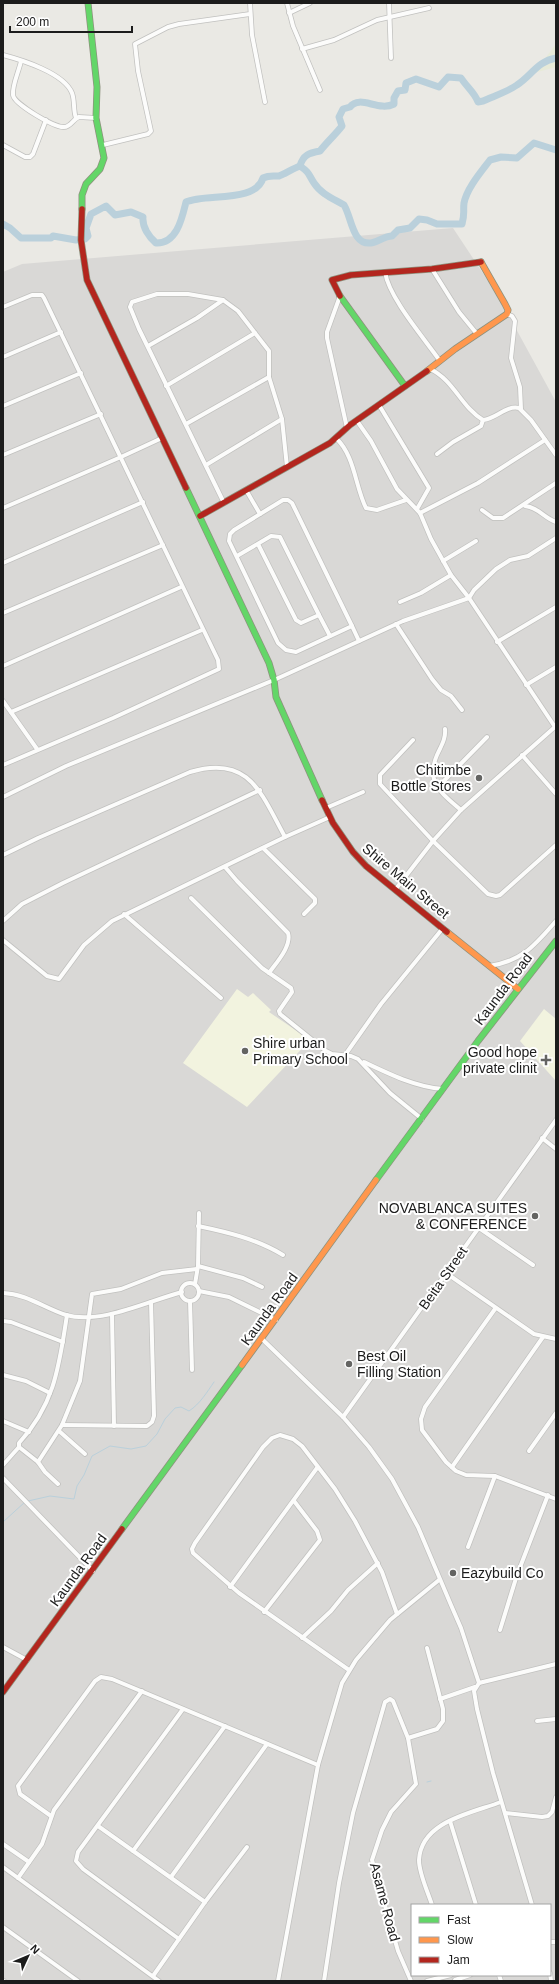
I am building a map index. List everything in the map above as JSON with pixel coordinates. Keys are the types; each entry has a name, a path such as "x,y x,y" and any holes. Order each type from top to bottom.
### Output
{"street":[{"name":"Shire Main Street","path":"88,3 96,78 96,118 103,145 103,164 86,184 82,195 81,240 87,280 269,663 274,680 276,697 330,817 342,838 352,852 366,866 518,989"},
{"path":"250,3 250,14 265,102"},
{"path":"287,3 302,49 320,90"},
{"path":"289,13 310,3"},
{"path":"389,3 391,58"},
{"path":"302,49 334,40 377,20 429,8"},
{"path":"103,145 148,134 151,131 138,71 135,44 179,24 250,14"},
{"path":"3,55 41,67 68,88 72,94 76,118"},
{"path":"21,61 13,94 17,103 46,120 66,127 76,118 82,116 96,118"},
{"path":"3,145 25,157 30,157 33,154 46,120"},
{"path":"405,386 340,296 332,283 334,279 385,272 432,269 481,262 508,310 507,314"},
{"path":"432,269 459,312 477,334"},
{"path":"385,272 387,281 393,293 440,360"},
{"path":"224,503 139,329 130,307 132,302 157,294 188,294 223,300 238,311 269,351 269,377 282,419 287,467"},
{"path":"3,307 32,295 42,295 62,332 143,502 181,587 218,660 219,669 113,718 37,749 3,765"},
{"path":"340,296 327,332 327,338 333,359 337,388 347,428"},
{"path":"148,346 196,318 223,300"},
{"path":"200,516 336,438 347,428 430,369 440,360 507,314"},
{"path":"507,314 513,319 515,325 511,358 520,387 521,409 556,455"},
{"path":"3,357 62,332"},
{"path":"166,386 255,333"},
{"path":"430,369 448,382 464,403 484,420"},
{"path":"3,406 81,373"},
{"path":"186,424 269,377"},
{"path":"379,405 428,488 419,511"},
{"path":"436,454 453,442 482,426 484,420 514,407 521,409"},
{"path":"3,455 101,414"},
{"path":"206,465 282,419"},
{"path":"357,421 371,441 391,480 406,500 419,511 426,528 451,575 469,598 555,727 461,810 433,841 395,890"},
{"path":"3,508 162,438"},
{"path":"336,438 343,446 351,462 366,508 377,510 406,500"},
{"path":"419,511 478,483 545,440"},
{"path":"482,510 493,518 503,518 525,506 556,483"},
{"path":"246,490 260,514"},
{"path":"352,626 296,652 286,650 281,647 229,540 230,534 283,500 288,500 292,503 352,626 359,641"},
{"path":"3,563 143,502"},
{"path":"525,506 533,507 544,517 556,522"},
{"path":"237,556 274,535 281,539 330,636"},
{"path":"3,797 66,766 274,680 396,624 469,598 474,590 496,569 510,560 528,556 556,538"},
{"path":"443,561 476,541"},
{"path":"258,544 296,620 301,623 319,615"},
{"path":"3,613 163,545"},
{"path":"400,602 451,575"},
{"path":"3,666 181,587"},
{"path":"497,642 556,607"},
{"path":"396,624 432,679 441,690 451,696 462,710"},
{"path":"11,712 202,630"},
{"path":"526,685 556,667"},
{"path":"3,701 37,749"},
{"path":"445,729 445,739 436,757 433,768 435,782 437,788 461,810"},
{"path":"437,788 487,737"},
{"path":"413,740 386,768 379,780 385,791 433,841 488,894 496,896 500,895 556,845"},
{"path":"522,755 556,794"},
{"path":"3,855 38,838 201,768 217,767 232,769 248,778 260,790 285,837"},
{"path":"3,921 22,904 63,883 260,790"},
{"path":"326,808 363,792"},
{"path":"3,940 47,976 57,980 63,976 84,945 99,931 124,914 330,817"},
{"path":"263,848 315,899 315,903 304,914"},
{"path":"225,866 237,881 288,933 289,937 287,945 269,973"},
{"path":"191,898 223,931 269,973 292,989 279,1011 280,1014 326,1051 332,1054 345,1055 387,1074 410,1080 419,1086 443,1089"},
{"path":"124,914 221,998"},
{"path":"489,966 512,961 523,955 556,921"},
{"path":"345,1055 381,1004 443,928"},
{"name":"Kaunda Road","path":"3,1692 276,1320 443,1089 556,941"},
{"path":"358,1060 390,1093 422,1119"},
{"name":"Beita Street","path":"343,1417 556,1120"},
{"path":"542,1138 556,1150"},
{"path":"190,1301 197,1298 199,1291 195,1284 198,1268 199,1213"},
{"path":"198,1226 226,1232 258,1242 283,1255"},
{"path":"479,1228 533,1265"},
{"path":"38,1462 59,1431 80,1382 92,1294 122,1289 162,1273 198,1268 242,1278 262,1287"},
{"path":"446,1273 495,1309 534,1334 556,1339"},
{"path":"190,1301 185,1298 182,1292 186,1284 195,1284"},
{"path":"199,1291 229,1297 276,1320"},
{"path":"3,1293 22,1296 67,1315 89,1316 112,1315 182,1292"},
{"path":"190,1301 192,1370"},
{"path":"62,1425 147,1426 152,1422 154,1416 152,1302"},
{"path":"495,1309 422,1412 422,1430 452,1468 463,1474 495,1476 556,1499"},
{"path":"3,1465 19,1447 19,1443 30,1432 49,1400 60,1357 67,1315"},
{"path":"112,1315 114,1426"},
{"path":"3,1321 11,1322 62,1342"},
{"path":"452,1468 543,1337"},
{"path":"262,1339 343,1417 369,1447 392,1479 418,1527 439,1580 461,1628 479,1683"},
{"path":"3,1375 26,1381 50,1393"},
{"path":"529,1451 556,1414"},
{"path":"3,1421 30,1432"},
{"path":"59,1431 85,1454"},
{"path":"349,1670 264,1612 230,1586 193,1553 192,1548 263,1447 276,1436 288,1437 302,1446 317,1468 341,1498 378,1563 397,1614"},
{"path":"19,1447 38,1462 42,1469 58,1484"},
{"path":"3,1457 7,1461"},
{"path":"230,1586 317,1468"},
{"path":"468,1547 495,1476"},
{"path":"3,1478 93,1570"},
{"path":"500,1630 517,1575 548,1495"},
{"path":"264,1612 320,1540 316,1531 294,1501"},
{"path":"302,1638 331,1611 348,1590 378,1563"},
{"path":"278,1981 318,1765 337,1698 349,1670 381,1630 397,1614 439,1580"},
{"path":"3,1647 27,1660"},
{"path":"324,1981 339,1882 353,1813 379,1720 387,1700 390,1699 395,1703 403,1729 408,1738 437,1729 441,1726 443,1713 427,1648"},
{"path":"440,1699 475,1687 479,1683 556,1664"},
{"path":"51,1816 20,1794 18,1786 98,1678 112,1678 318,1765"},
{"path":"475,1687 477,1709 501,1802 532,1904"},
{"path":"18,1878 42,1844 51,1816 142,1691"},
{"path":"180,1939 78,1865 76,1856 183,1709"},
{"path":"537,1721 556,1719"},
{"path":"133,1851 225,1726"},
{"name":"Asame Road","path":"408,1738 416,1784 396,1804 388,1816 372,1860 398,1951 411,1981"},
{"path":"170,1877 267,1744"},
{"path":"505,1813 545,1817 552,1812 556,1797"},
{"path":"432,1904 420,1867 420,1854 431,1832 440,1825 501,1802"},
{"path":"450,1821 476,1904"},
{"path":"98,1826 205,1902"},
{"path":"3,1844 29,1862"},
{"path":"153,1976 205,1902 247,1847"},
{"path":"3,1867 159,1981"},
{"path":"3,1927 78,1981"},
{"path":"427,1981 464,1976"}],"shaded area":[{"path":"556,44 556,67 534,73"},
{"path":"453,228 498,296 556,402 556,1981 3,1981 3,272 22,264"},
{"name":"Shire urban Primary School","path":"237,989 248,997 253,993 271,1010 269,1012 310,1040 247,1107 183,1063"},
{"name":"Good hope private clinit","path":"544,1009 556,1019 556,1081 520,1041"}],"waterway":[{"path":"300,166 305,157 320,151 342,126 339,117 343,109 350,107 354,103 364,102 388,106 394,104 394,98 398,91 405,90 406,83 416,79 439,87 448,77 461,78 478,102 483,101 505,92 522,81 539,65 556,58"},
{"path":"3,224 21,238 51,238 53,236 76,240 85,239 88,236 86,228 91,214 106,206 115,215 131,212 143,217 146,232 156,243 163,242 174,235 183,215 186,202 194,199 229,196 251,191 258,186 263,178 269,176 279,176 300,166 307,172 320,190 344,205 353,230 360,240 371,243 392,236 398,230 410,228 419,219 437,224 462,224 464,203 468,192 490,160 501,157 517,158 534,143 556,150"},
{"path":"28,1501 50,1496 74,1499 77,1486 84,1475 92,1456 110,1446 131,1449 146,1446 157,1434 165,1419 175,1408 181,1407 189,1411 200,1401 214,1382"},
{"path":"3,1522 25,1502"},
{"path":"427,1782 431,1781"}],"traffic: fast":[{"path":"82,209 82,195 86,184 100,169 104,158 96,118 97,87 88,3"},
{"path":"340,296 405,386"},
{"path":"186,488 269,663 274,680 276,697 322,800"},
{"path":"376,1180 478,1041 556,941"},
{"path":"122,1529 242,1365"}],"traffic: slow":[{"path":"427,371 455,349 507,314 508,310 481,262"},
{"path":"447,932 518,989"},
{"path":"242,1365 376,1180"}],"traffic: jam":[{"path":"82,209 81,240 87,280 186,488"},
{"path":"340,296 332,280 351,275 432,269 481,262"},
{"path":"200,516 330,443 350,425 427,371"},
{"path":"322,800 333,823 353,852 366,866 447,932"},
{"path":"3,1692 122,1529"}],"place":[{"name":"Chitimbe Bottle Stores","path":"479,778"},
{"name":"Shire urban Primary School","path":"245,1051"},
{"name":"Good hope private clinit","path":"546,1060"},
{"name":"NOVABLANCA SUITES & CONFERENCE","path":"535,1216"},
{"name":"Best Oil Filling Station","path":"349,1364"},
{"name":"Eazybuild Co","path":"453,1573"}]}
